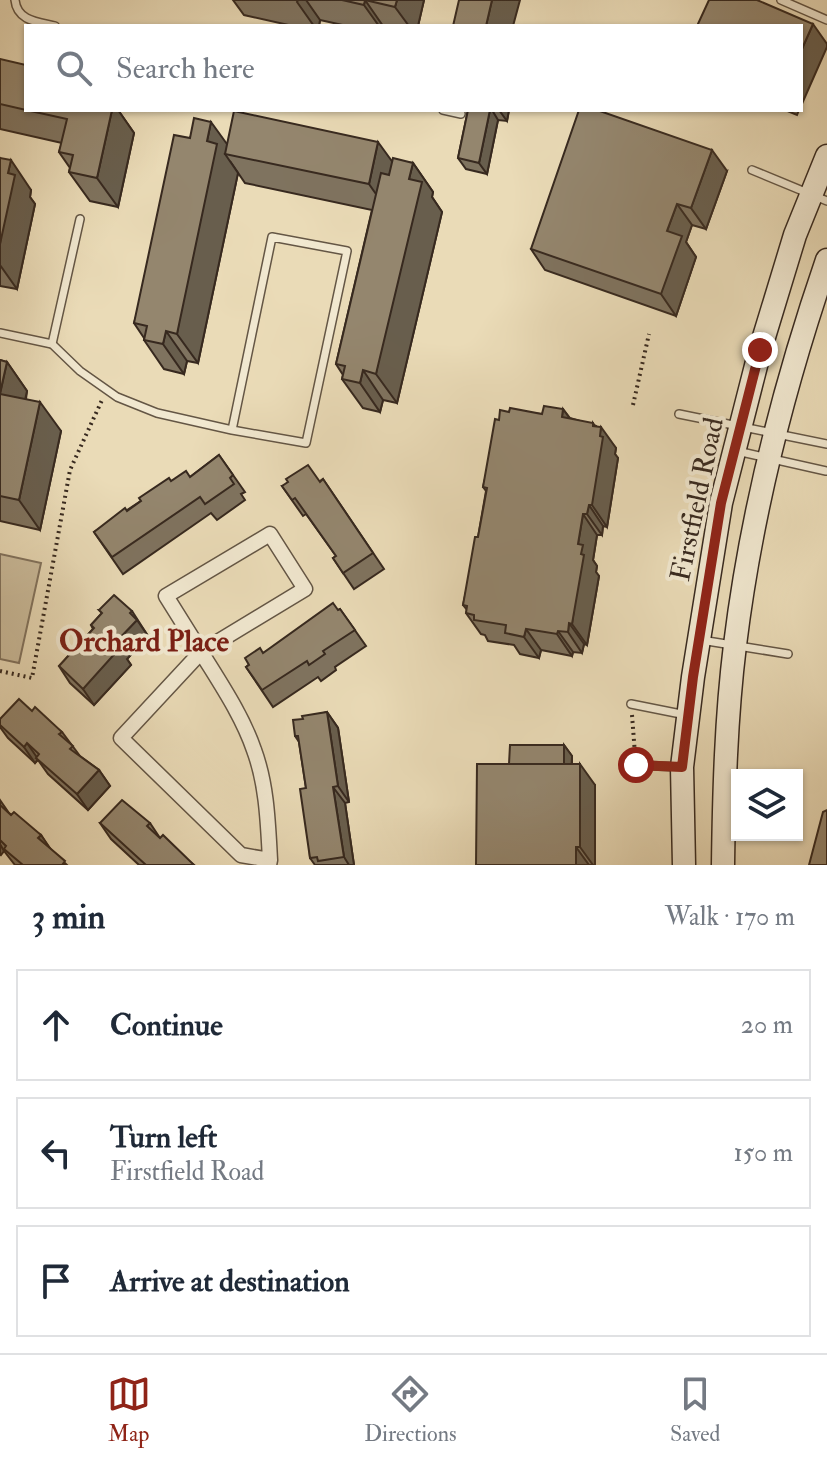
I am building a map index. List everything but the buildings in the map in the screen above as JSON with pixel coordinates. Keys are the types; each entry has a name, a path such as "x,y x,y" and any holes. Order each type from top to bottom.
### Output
{"street":[{"name":"Firstfield Road","path":"684,865 682,767 721,503 790,249 819,198 827,156"},
{"path":"723,865 725,762 735,645 774,433 827,260"},
{"path":"201,652 121,738 241,855 270,863 263,785 254,750 232,704 201,652 166,596 270,534 305,589 201,652"}],"lane":[{"path":"15,0 22,16 48,24"},
{"path":"781,0 827,20"},
{"path":"452,112 461,114"},
{"path":"752,170 819,198"},
{"path":"52,344 80,219"},
{"path":"0,333 52,344 80,371 117,397 157,413 232,430 306,443 347,251 272,237 232,430"},
{"path":"679,414 827,444"},
{"path":"734,450 826,471"},
{"path":"699,640 788,654"},
{"path":"631,704 688,715"},
{"path":"636,765 682,767"}],"path":[{"path":"633,405 649,334"},
{"path":"0,671 32,678 70,470 107,390"},
{"path":"631,704 636,765"}],"shaded area":[{"path":"0,554 41,563 19,663 0,659"}],"district":[{"name":"Orchard Place","path":"144,641"}],"route":[{"path":"636,765 682,767 721,503 760,350"}]}
